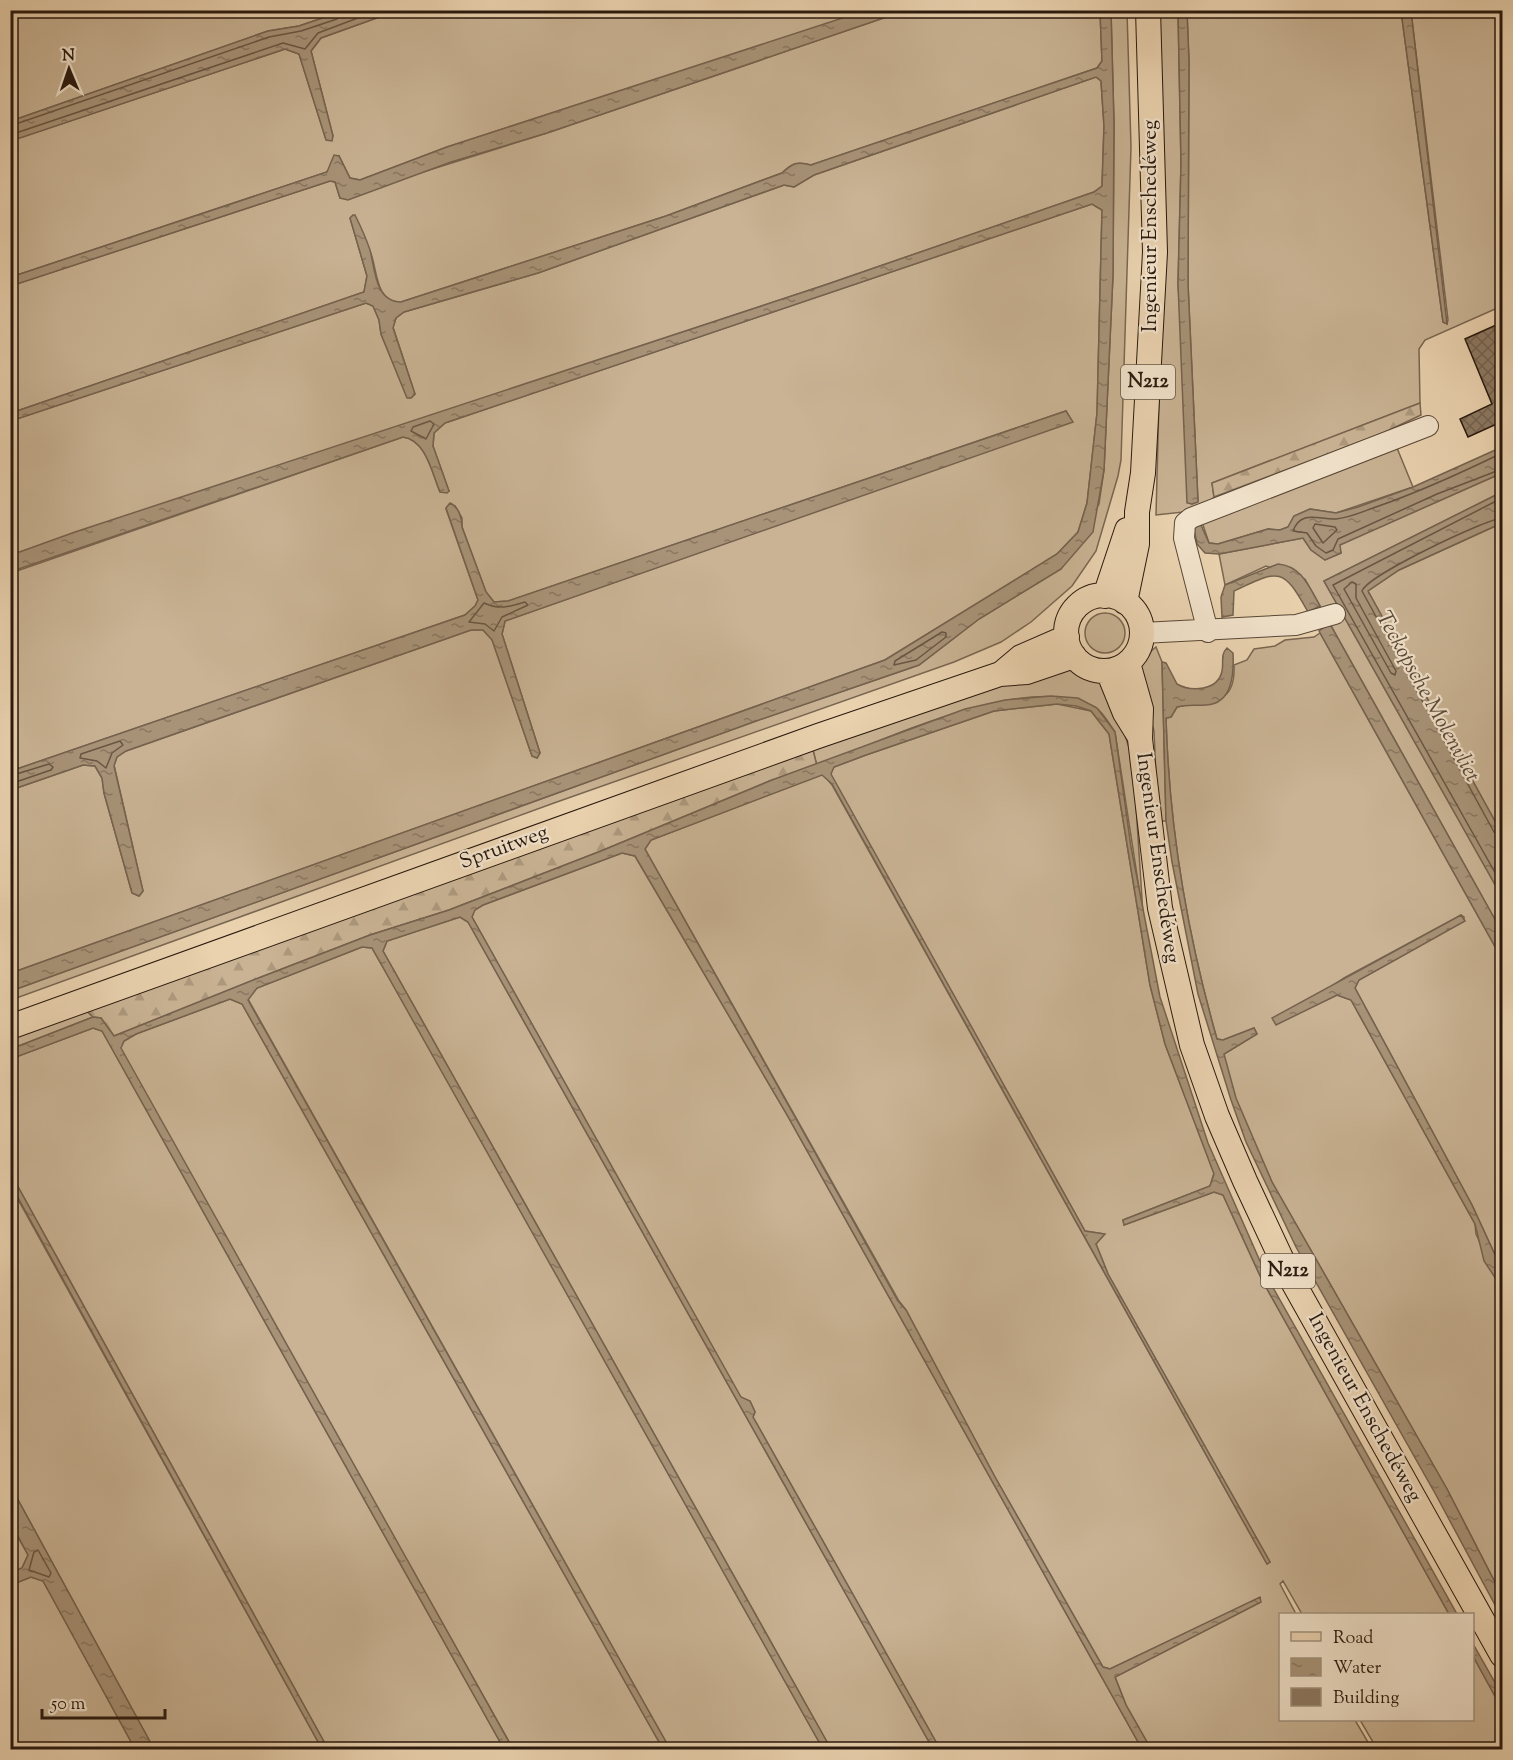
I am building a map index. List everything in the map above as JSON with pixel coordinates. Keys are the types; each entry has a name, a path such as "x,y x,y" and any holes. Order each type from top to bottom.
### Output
{"main road":[{"name":"Ingenieur Enschedéweg","path":"1115,599 1122,540 1137,512 1143,473 1155,252 1148,10"},
{"path":"1094,597 1115,599 1134,610 1143,633 1138,650 1118,667 1093,669 1070,646 1070,618 1076,608 1094,597"},
{"name":"Spruitweg","path":"10,1027 818,736 1000,674 1027,672 1070,646"},
{"name":"Ingenieur Enschedéweg","path":"1118,667 1141,709 1140,739 1146,766 1153,856 1174,977 1192,1045 1217,1116 1290,1275 1503,1655"}],"street":[{"path":"1208,632 1184,538 1185,523 1428,426"},
{"path":"1143,633 1208,632 1306,624 1335,614"}],"green space":[{"path":"10,11 343,11 299,26 268,31 11,121"},
{"path":"396,11 867,11 447,147 360,180 350,178 339,156 327,172 11,277 10,141 285,49 299,54 326,139 333,136 311,51 321,38"},
{"path":"904,11 1100,11 1102,61 1097,68 811,165 795,164 782,173 666,216 401,302 392,301 381,291 373,258 350,218 367,276 364,292 11,413 10,286 330,181 335,182 340,198 547,133"},
{"path":"1111,11 1127,11 1131,147 1121,460 1096,551 1072,586 1031,622 1001,642 954,662 554,803 11,1000 11,991 756,721 919,665 979,619 1061,569 1099,504 1104,470 1113,275 1114,124"},
{"path":"1159,11 1178,11 1181,163 1178,284 1192,504 1198,501 1188,284 1189,62 1187,11 1401,11 1443,322 1447,324 1411,11 1502,11 1502,306 1425,340 1419,349 1420,403 1212,483 1214,497 1202,510 1156,515 1163,251"},
{"path":"1096,77 1101,81 1104,126 1102,186 1094,192 825,285 11,555 10,421 366,303 373,306 379,320 381,334 407,397 411,398 415,394 393,327 396,318 404,312 538,273 784,185 794,187 814,175"},
{"path":"1092,204 1102,210 1097,413 1087,503 1078,532 1057,554 885,660 11,973 11,790 83,765 95,766 102,778 104,793 132,893 139,896 143,891 114,765 117,757 126,751 471,630 483,630 492,639 532,756 537,758 540,753 502,634 505,621 1072,421 1066,411 508,601 494,602 486,592 462,527 462,518 455,506 446,509 478,600 465,615 11,771 11,573 403,437 411,439 423,451 440,492 449,491 433,446 434,433 445,423"},
{"path":"1420,403 1421,415 1383,433 1214,497 1212,483"},
{"path":"1397,448 1413,487 1336,513 1310,509 1294,516 1288,527 1280,530 1268,529 1218,544 1209,543 1201,519"},
{"path":"1502,473 1502,492 1324,581 1502,897 1502,932 1305,579 1266,566 1225,585 1219,554 1303,538 1311,550 1325,560 1341,553 1339,545"},
{"path":"1502,523 1502,834 1368,591 1399,570"},
{"path":"1105,613 1119,619 1125,633 1119,647 1105,653 1091,647 1085,633 1091,619"},
{"path":"1320,633 1502,959 1502,1270 1472,1205 1355,988 1359,980 1464,921 1464,917 1461,915 1344,978 1276,1024 1337,995 1351,1000 1475,1224 1476,1234 1502,1288 1502,1596 1447,1489 1272,1182 1236,1102 1224,1054 1257,1034 1254,1028 1223,1040 1217,1039 1188,920 1171,799 1166,718 1171,717 1177,707 1218,700 1225,696 1233,679 1234,665 1247,660 1254,649 1275,646 1285,640 1314,637"},
{"path":"1156,647 1162,662 1166,821 1158,821 1154,731 1138,669 1144,657"},
{"path":"1066,667 1081,670 1100,681 1120,720 1133,760 1143,914 1115,732 1104,715 1095,707 1066,698 1032,697 995,703 917,726 817,766 812,746"},
{"path":"1057,704 1091,711 1109,734 1150,985 1165,1044 1214,1173 1210,1186 1123,1220 1124,1225 1214,1192 1223,1195 1262,1280 1448,1613 1301,1613 1283,1581 1280,1584 1295,1613 1279,1613 1279,1721 1356,1721 1372,1749 1151,1749 1126,1705 1115,1677 1260,1602 1260,1598 1110,1669 1103,1667 995,1477 906,1310 645,849 651,840 823,774 832,785 1267,1564 1270,1562 1108,1274 1096,1244 1104,1234 1085,1231 830,774 834,767 994,711"},
{"path":"812,746 817,766 772,780 601,851 449,910 370,935 114,1036 101,1018 93,1017 85,1009"},
{"path":"622,853 635,856 786,1113 1142,1749 940,1749 753,1417 755,1412 750,1401 741,1398 472,917 474,910 483,905"},
{"path":"460,917 468,922 933,1749 831,1749 383,951 387,941"},
{"path":"362,947 372,948 394,986 823,1749 670,1749 248,999 257,988"},
{"path":"230,999 242,1004 663,1749 513,1749 120,1049 124,1041 136,1034"},
{"path":"85,1009 93,1017 11,1049 11,1036"},
{"path":"93,1028 102,1031 504,1749 328,1749 11,1174 10,1059"},
{"path":"10,1185 322,1749 154,1749 11,1487"},
{"path":"10,1523 28,1555 22,1568 11,1573"},
{"path":"31,1577 43,1581 135,1749 11,1750 11,1585"},
{"path":"1474,1658 1502,1709 1502,1749 1377,1749 1361,1721 1474,1721"}],"water":[{"path":"867,10 904,11 547,133 451,162 348,200 340,198 335,182 330,181 11,286 11,277 327,172 334,155 339,156 350,178 360,180 447,147"},
{"path":"343,11 396,11 321,38 311,51 333,136 332,141 326,140 299,54 285,49 11,141 11,121 268,31 299,26"},
{"path":"1100,11 1111,11 1114,124 1113,275 1104,470 1093,532 1061,569 979,619 919,665 756,721 11,991 11,973 885,660 1057,554 1078,532 1087,503 1097,413 1102,210 1092,204 445,423 434,433 433,446 449,491 447,493 440,492 423,451 411,439 403,437 10,572 11,555 75,532 825,285 1094,192 1102,186 1104,126 1101,81 1096,77 814,175 794,187 784,185 538,273 404,312 396,318 393,328 415,394 411,398 407,398 381,334 379,320 373,306 366,303 11,421 11,413 364,292 367,276 350,218 353,215 370,250 381,291 392,301 401,302 666,216 782,173 795,164 811,165 1097,68 1102,61"},
{"path":"1178,11 1187,11 1189,62 1188,284 1198,502 1192,504 1187,503 1178,284 1181,163"},
{"path":"1401,11 1411,11 1447,324 1443,322"},
{"path":"1066,411 1073,422 505,621 502,634 540,753 537,758 532,756 492,640 483,630 471,630 126,751 117,757 114,766 143,891 139,896 132,893 104,793 102,778 95,766 83,765 11,790 11,771 465,615 478,600 446,508 450,503 459,513 486,592 494,602 508,601"},
{"path":"1502,447 1502,473 1340,545 1341,553 1325,560 1311,550 1303,538 1219,554 1205,553 1197,544 1194,529 1197,525 1201,525 1209,543 1218,544 1268,529 1280,530 1288,527 1294,516 1310,509 1336,513 1358,507 1413,487"},
{"path":"1502,492 1502,523 1399,570 1368,591 1502,834 1502,897 1324,581"},
{"path":"1278,564 1299,573 1320,606 1308,612 1300,597 1286,580 1279,576 1271,576 1234,591 1233,615 1222,617 1221,597 1225,585"},
{"path":"1326,626 1331,626 1502,932 1502,959 1319,631"},
{"path":"1227,648 1233,653 1233,669 1230,686 1222,699 1206,705 1177,707 1171,717 1166,718 1171,799 1181,880 1206,1000 1217,1039 1223,1040 1254,1028 1257,1034 1224,1054 1236,1098 1272,1182 1447,1489 1502,1596 1502,1618 1436,1495 1296,1247 1246,1142 1198,994 1166,821 1162,662 1166,663 1177,684 1189,688 1203,688 1215,683 1219,678"},
{"path":"1051,696 1078,698 1097,708 1115,732 1131,847 1160,997 1208,1143 1267,1277 1456,1613 1448,1613 1262,1280 1223,1195 1214,1192 1124,1225 1123,1220 1210,1186 1214,1174 1165,1044 1150,985 1109,734 1091,711 1076,706 1057,704 994,711 834,767 831,774 1085,1231 1105,1234 1096,1244 1108,1274 1270,1562 1267,1564 832,784 822,775 651,840 645,849 898,1301 906,1310 995,1477 1103,1667 1110,1669 1260,1597 1261,1602 1115,1677 1126,1705 1151,1749 1142,1749 786,1113 635,856 622,853 483,905 475,910 472,917 741,1397 750,1401 755,1412 753,1417 940,1749 933,1749 468,922 460,917 387,941 383,951 831,1749 823,1749 372,948 362,947 257,988 248,1000 670,1749 663,1749 242,1004 230,999 136,1034 124,1041 121,1048 513,1749 504,1749 102,1031 93,1028 11,1059 11,1049 93,1017 101,1018 114,1036 370,935 449,910 601,851 772,780 965,709 1005,700"},
{"path":"1461,915 1465,921 1359,980 1355,988 1472,1205 1502,1270 1502,1288 1484,1261 1475,1224 1351,1000 1337,995 1276,1025 1272,1018"},
{"path":"11,1174 328,1749 322,1749 11,1185"},
{"path":"11,1487 154,1749 135,1749 43,1581 31,1577 11,1585 11,1573 22,1568 28,1555 11,1523"},
{"path":"1474,1646 1502,1695 1502,1709 1474,1658"}],"building":[{"path":"1503,322 1503,426 1501,422 1468,437 1460,419 1492,404 1465,339"}],"water label":[{"name":"Teckopsche Molenvliet","path":"1427,697"}]}
